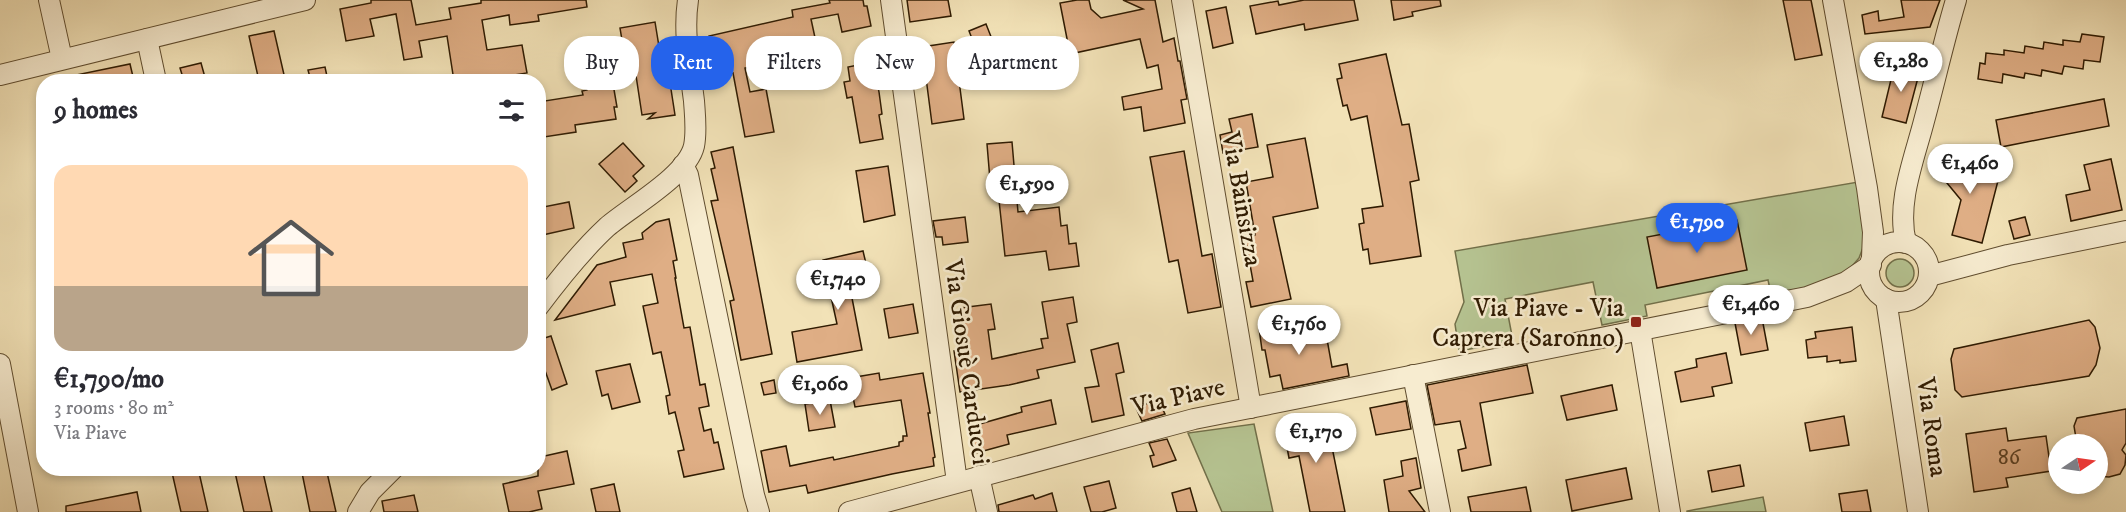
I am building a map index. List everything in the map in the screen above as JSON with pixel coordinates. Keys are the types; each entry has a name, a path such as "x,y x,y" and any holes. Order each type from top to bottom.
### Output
{"street":[{"path":"49,0 62,59"},
{"path":"0,75 305,0"},
{"path":"546,297 579,257 608,227 663,186 683,165 693,148 696,134 687,32 688,0"},
{"name":"Via Giosuè Carducci","path":"891,0 957,482"},
{"name":"Via Bainsizza","path":"1182,0 1251,408"},
{"path":"1833,0 1867,188 1872,232 1869,278 1881,295 1897,302 1906,302 1915,298 1924,288 1928,268 1916,247 1906,243 1889,244 1882,247 1871,261"},
{"path":"1906,243 1902,227 1909,179 1956,0"},
{"path":"147,39 154,74"},
{"path":"683,165 688,176 759,512"},
{"path":"1928,268 1963,260 2008,255 2126,231"},
{"name":"Via Piave","path":"1807,297 1846,282 1871,261"},
{"name":"Via Piave","path":"849,512 1152,429 1251,408 1807,297 1863,291 1881,295"},
{"name":"Via Roma","path":"1881,295 1894,350 1918,512"},
{"name":"Via Roma","path":"1894,350 1899,322 1906,302"},
{"path":"1640,330 1670,512"},
{"path":"0,364 28,512"},
{"path":"1413,375 1440,512"},
{"path":"358,512 370,492 386,476"},
{"path":"979,476 987,512"}],"green space":[{"path":"1858,182 1866,240 1859,258 1847,272 1830,283 1771,294 1768,280 1645,305 1647,316 1602,325 1593,282 1505,299 1513,341 1459,351 1455,324 1464,302 1455,251"},
{"path":"1900,259 1910,263 1914,273 1910,283 1900,287 1890,283 1886,273 1890,263"},
{"path":"1254,424 1273,512 1222,512 1188,433"},
{"path":"1763,497 1766,512 1687,512 1687,511"}],"building":[{"path":"371,0 411,0 416,25 451,19 449,8 481,3 481,0 586,0 587,7 538,15 539,21 510,25 509,15 482,20 487,50 522,45 527,73 453,74 447,36 419,41 422,57 404,60 396,14 370,19 374,36 346,41 340,9 371,3"},
{"path":"829,0 863,0 864,6 867,6 871,26 842,32 838,14 811,19 815,36 746,36 746,90 750,92 766,90 774,132 745,137 734,78 734,36 709,36 793,17 792,10 830,3"},
{"path":"907,0 948,0 951,16 910,22"},
{"path":"1089,0 1091,9 1101,18 1143,9 1123,0 1155,0 1163,42 1174,38 1178,61 1180,61 1187,99 1181,100 1185,123 1144,131 1141,107 1124,110 1122,97 1162,89 1158,65 1147,68 1140,39 1079,52 1079,36 1066,36 1060,3"},
{"path":"1304,0 1354,0 1358,20 1305,30 1304,24 1256,34 1250,6 1278,1 1279,5"},
{"path":"1391,0 1440,0 1441,6 1412,12 1413,16 1394,20"},
{"path":"1783,0 1811,0 1822,55 1795,60"},
{"path":"1901,0 1940,0 1930,27 1865,34 1862,15 1878,11 1879,21 1904,17"},
{"path":"1226,7 1233,43 1213,48 1206,11"},
{"path":"655,22 657,36 651,36 651,90 671,90 675,115 648,119 655,113 642,115 638,90 639,36 621,36 620,28"},
{"path":"986,24 991,36 971,36 969,31"},
{"path":"274,31 284,74 257,74 249,36"},
{"path":"2082,34 2104,37 2100,62 2084,60 2083,69 2064,66 2062,74 2042,70 2041,76 2025,73 2024,78 2003,74 2002,83 1978,79 1980,63 1985,64 1986,53 2004,55 2004,50 2024,53 2025,46 2043,49 2044,42 2063,45 2063,40 2080,42"},
{"path":"947,43 947,90 960,90 964,119 932,124 928,90 935,90 935,45"},
{"path":"1386,54 1402,125 1409,124 1419,180 1410,182 1421,256 1370,264 1368,249 1363,250 1359,224 1364,223 1362,209 1383,206 1367,116 1351,120 1347,105 1343,106 1337,79 1342,78 1339,64"},
{"path":"201,63 204,74 182,74 180,68"},
{"path":"1895,63 1920,70 1906,123 1882,117"},
{"path":"130,64 132,74 81,74"},
{"path":"854,66 854,90 879,90 882,114 879,115 883,139 860,143 852,97 847,98 844,82 850,81 848,67"},
{"path":"325,67 326,74 309,74 308,70"},
{"path":"614,90 616,119 575,125 576,132 546,137 546,101 583,95 582,91"},
{"path":"2104,99 2109,126 2001,147 1996,120"},
{"path":"1252,114 1258,147 1223,153 1220,135 1232,132 1229,119"},
{"path":"1305,138 1318,208 1273,217 1291,299 1251,307 1246,282 1253,281 1245,237 1255,235 1246,182 1273,177 1267,145"},
{"path":"1012,142 1018,212 1059,207 1061,226 1067,225 1069,244 1076,243 1079,266 1049,270 1046,251 1005,256 998,191 991,192 987,144"},
{"path":"623,143 644,166 633,176 637,181 625,192 599,164"},
{"path":"733,147 772,354 741,360 730,301 734,300 711,201 718,200 711,169 715,168 711,152"},
{"path":"1184,151 1202,256 1212,254 1221,307 1188,313 1178,260 1169,262 1150,157"},
{"path":"1937,152 1953,157 1968,175 1972,162 2001,169 1982,243 1952,235 1961,200 1933,166"},
{"path":"2111,159 2122,210 2071,221 2066,195 2090,190 2084,165"},
{"path":"888,166 895,215 864,222 856,171"},
{"path":"569,202 574,228 546,234 546,206"},
{"path":"965,217 968,242 943,245 942,237 936,237 933,221"},
{"path":"2025,217 2030,235 2014,239 2009,221"},
{"path":"669,219 677,260 673,261 684,328 690,327 700,385 705,384 709,406 699,408 704,431 711,429 714,443 718,442 724,469 684,477 678,451 684,450 675,412 669,414 666,396 670,395 661,352 653,354 643,306 658,303 652,274 610,282 615,305 555,320 597,265 626,257 623,243 643,239 642,233 656,222"},
{"path":"1737,220 1747,270 1657,288 1647,237"},
{"path":"863,251 873,293 852,298 862,350 797,362 792,332 837,324 823,260"},
{"path":"1073,297 1077,322 1067,324 1075,362 1037,370 1039,378 960,392 954,351 966,350 960,308 991,304 995,329 988,330 992,359 1043,348 1041,339 1048,338 1042,302"},
{"path":"913,304 918,333 889,338 884,309"},
{"path":"1762,318 1768,350 1741,355 1735,323"},
{"path":"2089,320 2095,327 2100,348 2096,365 2089,376 1962,397 1955,390 1951,359 1954,349"},
{"path":"1289,323 1291,336 1325,328 1332,367 1347,364 1349,376 1283,389 1280,375 1270,377 1265,350 1262,350 1259,328"},
{"path":"1852,327 1856,361 1827,362 1827,356 1808,358 1806,340 1816,338 1815,332"},
{"path":"551,336 567,384 552,390 546,373 546,338"},
{"path":"1118,343 1124,372 1116,374 1124,415 1092,422 1085,388 1099,386 1091,350"},
{"path":"1726,353 1732,383 1712,387 1714,396 1681,402 1675,372 1697,367 1696,359"},
{"path":"630,364 640,402 612,409 608,394 602,396 596,371"},
{"path":"1527,365 1533,393 1480,403 1491,465 1462,471 1458,450 1466,448 1460,421 1435,425 1427,385"},
{"path":"879,373 880,380 923,373 930,413 928,413 935,457 933,458 934,466 808,493 806,485 769,492 761,451 786,446 790,466 833,457 834,460 899,446 899,442 903,441 903,436 907,436 901,400 855,407 853,397 847,398 845,386 850,385 850,378"},
{"path":"774,380 776,393 764,395 761,383"},
{"path":"1612,385 1617,410 1567,420 1561,396"},
{"path":"1158,399 1165,414 1142,421 1136,408"},
{"path":"830,400 835,427 809,431 805,404"},
{"path":"1051,400 1056,424 1007,435 1009,444 976,453 969,427 1022,412 1021,407"},
{"path":"1406,401 1411,429 1376,435 1370,408"},
{"path":"2126,409 2126,443 2122,450 2126,455 2125,465 2120,474 2108,477 2108,434 2075,434 2074,426 2077,418"},
{"path":"1844,416 1849,445 1810,451 1805,423"},
{"path":"1326,417 1345,512 1310,512 1299,456 1289,458 1283,426"},
{"path":"2006,428 2008,441 2046,436 2048,471 2006,478 2008,487 1974,492 1966,434"},
{"path":"1167,439 1176,460 1153,467 1150,456 1154,455 1149,443"},
{"path":"567,451 574,484 538,491 542,509 529,512 509,512 503,484 546,476 546,456"},
{"path":"1416,458 1421,488 1409,491 1425,512 1389,512 1384,480 1403,476 1401,461"},
{"path":"1740,465 1744,486 1712,492 1708,471"},
{"path":"1626,468 1632,499 1572,511 1566,480"},
{"path":"173,476 200,476 208,512 181,512"},
{"path":"236,476 264,476 272,512 244,512"},
{"path":"303,476 328,476 336,512 310,512"},
{"path":"1109,481 1116,508 1091,512 1084,487"},
{"path":"614,484 620,512 596,512 591,489"},
{"path":"1526,487 1531,512 1471,512 1468,497"},
{"path":"1190,488 1197,512 1177,512 1172,493"},
{"path":"1867,490 1871,512 1842,512 1839,494"},
{"path":"137,492 141,512 66,512 66,506"},
{"path":"1052,493 1057,512 999,512 998,505 1033,495 1035,499"},
{"path":"414,495 418,512 384,512 382,501"}],"place":[{"name":"Via Piave - Via Caprera (Saronno)","path":"1636,322"}]}
